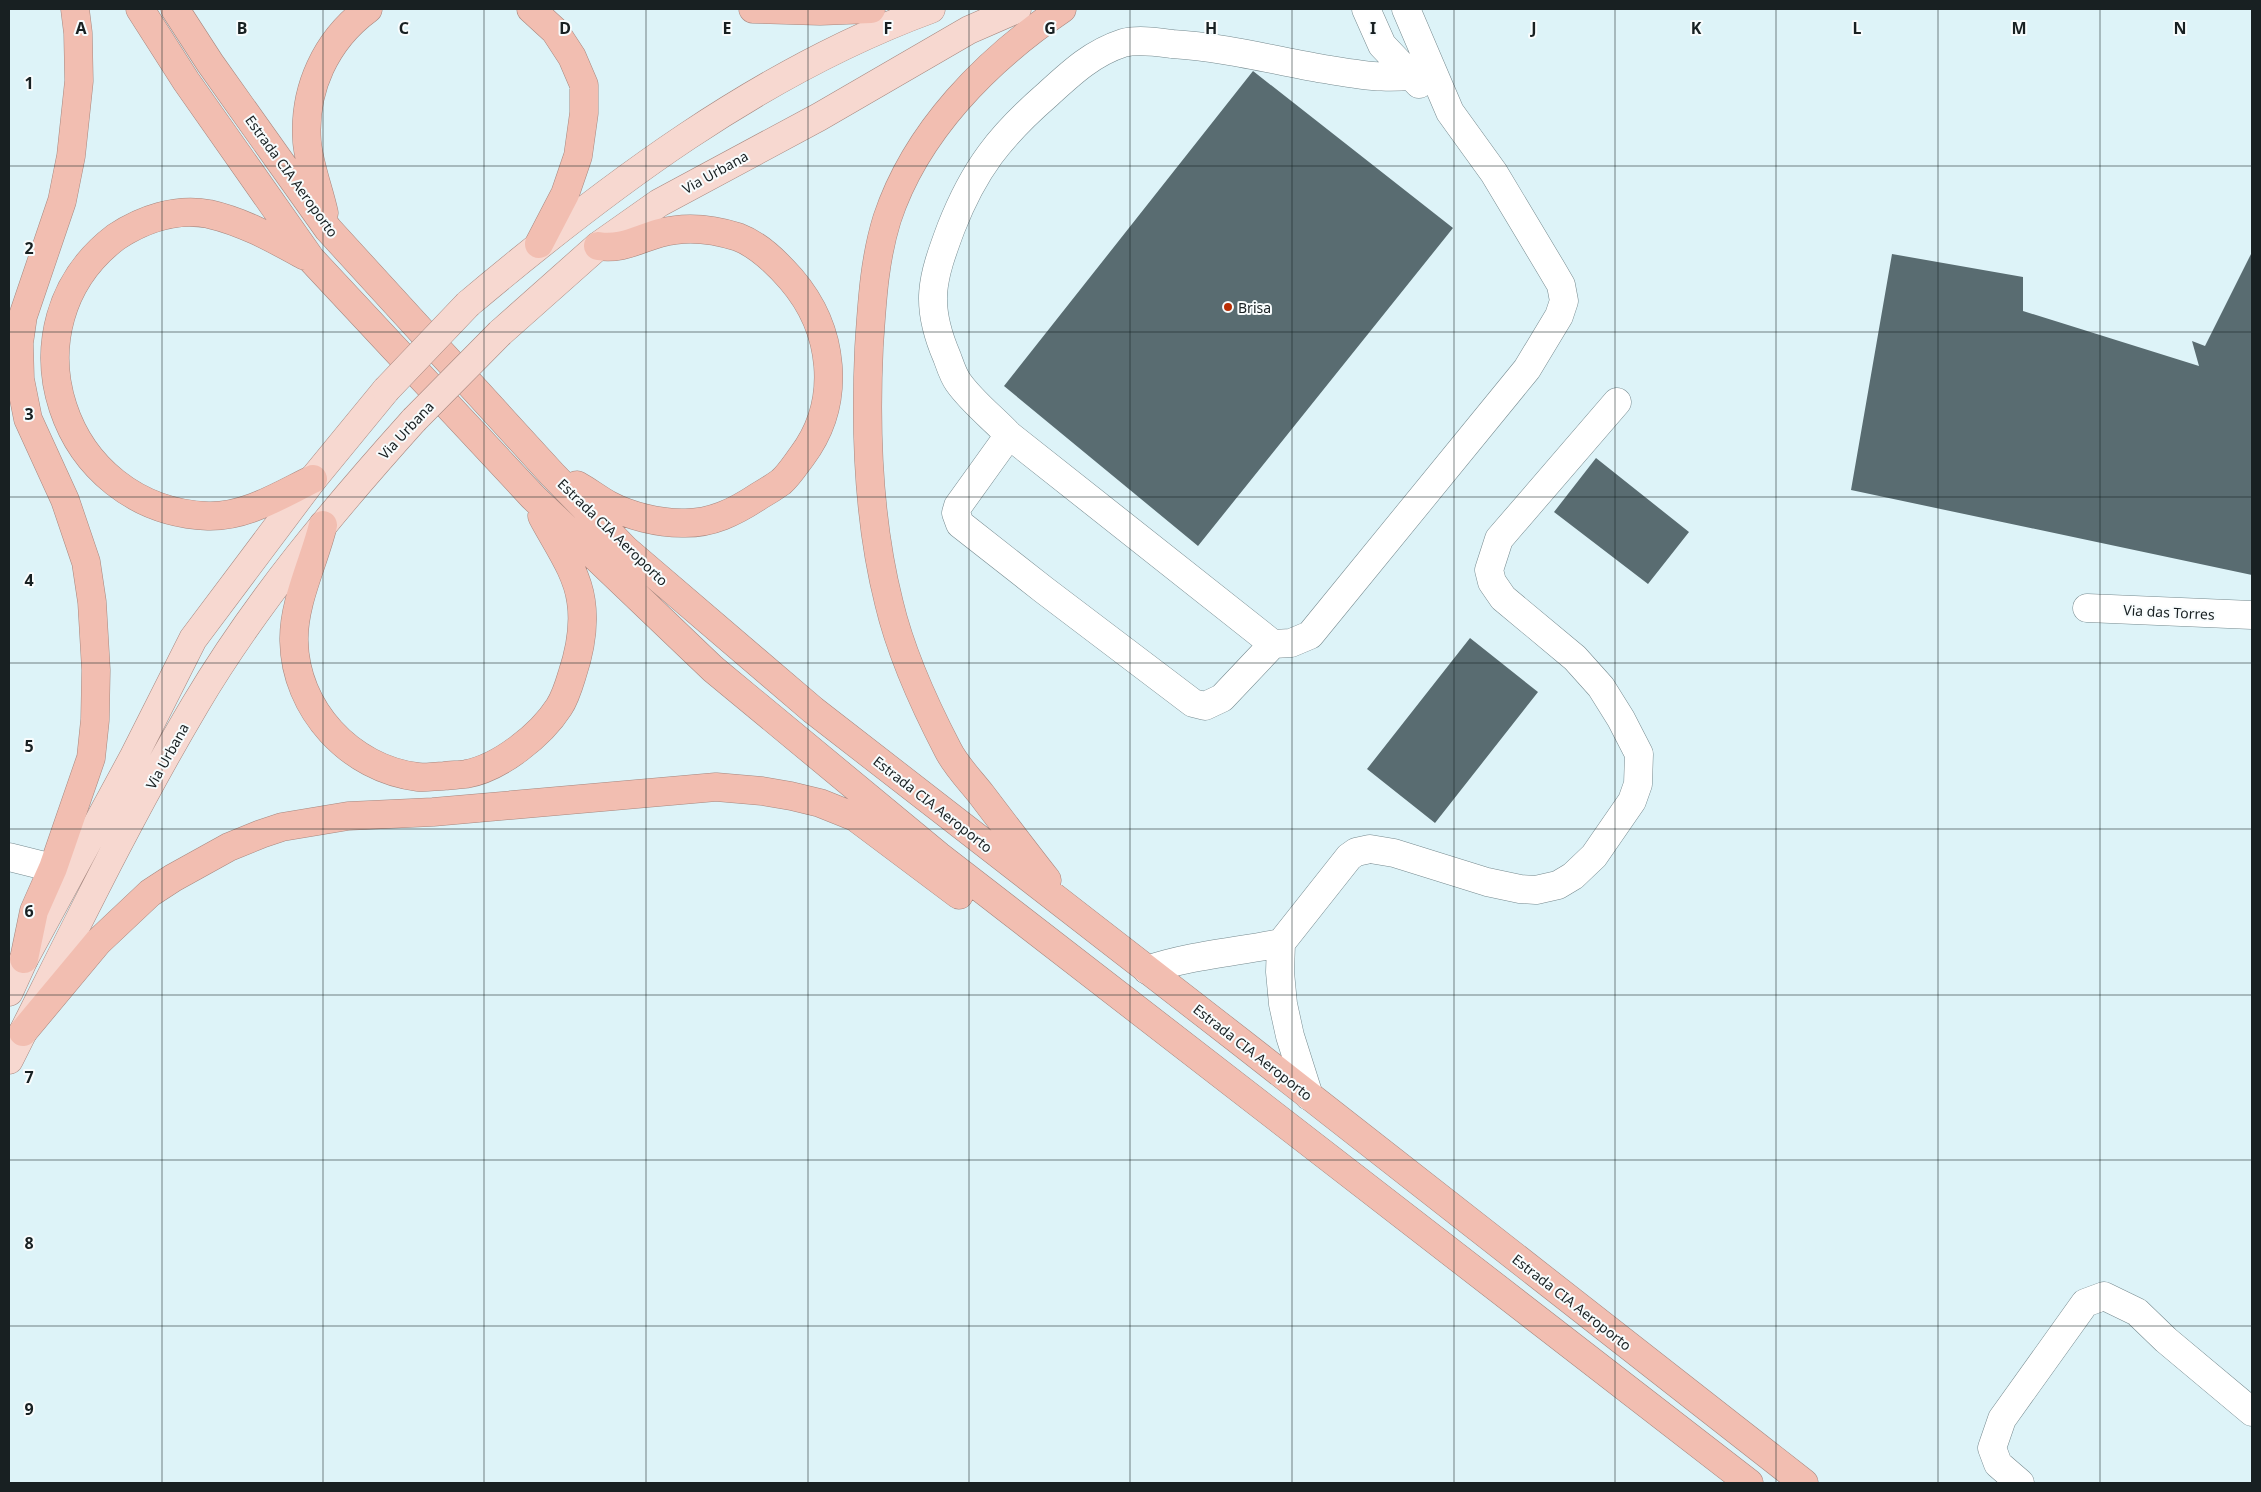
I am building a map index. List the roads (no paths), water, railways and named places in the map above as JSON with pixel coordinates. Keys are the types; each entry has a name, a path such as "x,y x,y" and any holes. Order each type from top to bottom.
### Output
{"highway":[{"path":"24,959 34,911 53,868 92,758 96,670 92,602 86,562 65,500 28,420 20,379 18,343 23,316 62,201 71,156 79,81 78,33 75,9"},
{"path":"140,9 186,81 311,259 533,497 713,669 939,856 1749,1483"},
{"name":"Estrada CIA Aeroporto","path":"175,9 210,63 328,229 552,474 626,550 813,710 1804,1483"},
{"path":"328,229 307,144 308,104 321,63 351,21 368,9"},
{"path":"530,9 555,31 572,57 584,85 584,113 578,156 565,194 539,244"},
{"path":"753,9 820,11 871,9"},
{"path":"1062,9 1004,51 949,110 912,165 891,210 876,262 873,282 868,364 868,441 876,539 889,603 925,705 950,754 1071,911"},
{"path":"311,259 250,226 207,214 163,215 123,232 88,261 68,289 58,314 52,341 54,379 58,402 69,433 84,454 102,472 128,492 150,504 175,511 208,516 236,513 258,506 313,479"},
{"path":"552,474 575,484 609,505 633,515 682,523 708,521 737,510 782,481 811,444 821,421 828,393 829,366 826,347 816,316 804,294 765,253 739,238 717,232 691,229 661,233 622,247 598,246"},
{"path":"323,525 317,551 298,604 294,641 304,691 318,718 336,738 358,756 393,772 419,778 467,774 513,754 547,722 560,706 579,653 583,626 581,600 573,572 533,497"},
{"path":"23,1032 98,942 150,893 229,847 261,834 314,821 374,814 433,812 716,787 762,791 820,803 855,817 1328,1174 1404,1215"}],"main road":[{"name":"Via Urbana","path":"9,992 24,959 133,758 193,639 313,479 386,390 468,304 539,244 634,174 738,103 813,60 901,20 931,9"},
{"name":"Via Urbana","path":"9,1060 128,826 196,704 256,612 352,488 414,420 500,333 598,246 676,194 818,117 969,30 1017,9"}],"lane":[{"path":"1366,9 1382,45 1421,74 1448,107 1494,173 1561,286 1564,302 1559,316 1527,369 1310,635 1291,643 1273,644 1009,435 958,382 938,336 931,300 936,269 965,193 985,160 1014,124 1083,62 1101,52 1125,43 1144,42 1193,45 1369,76 1421,74"},
{"path":"1406,9 1421,74"},
{"path":"1309,1096 1290,1036 1283,1004 1280,972 1281,943 1348,858 1356,852 1370,849 1394,853 1487,882 1520,889 1536,890 1558,885 1573,876 1594,856 1632,801 1638,784 1639,754 1621,719 1601,687 1575,658 1503,598 1492,582 1489,570 1498,539 1618,402"},
{"path":"1009,435 958,506 956,513 960,524 1193,703 1204,706 1222,698 1273,644"},
{"name":"Via das Torres","path":"2087,608 2252,615"},
{"path":"9,857 53,868"},
{"path":"1147,970 1175,960 1281,943"},
{"path":"2020,1483 1998,1464 1992,1448 2002,1419 2086,1303 2104,1296 2137,1312 2166,1340 2252,1412"}],"place":[{"name":"Brisa","path":"1228,307"}]}
